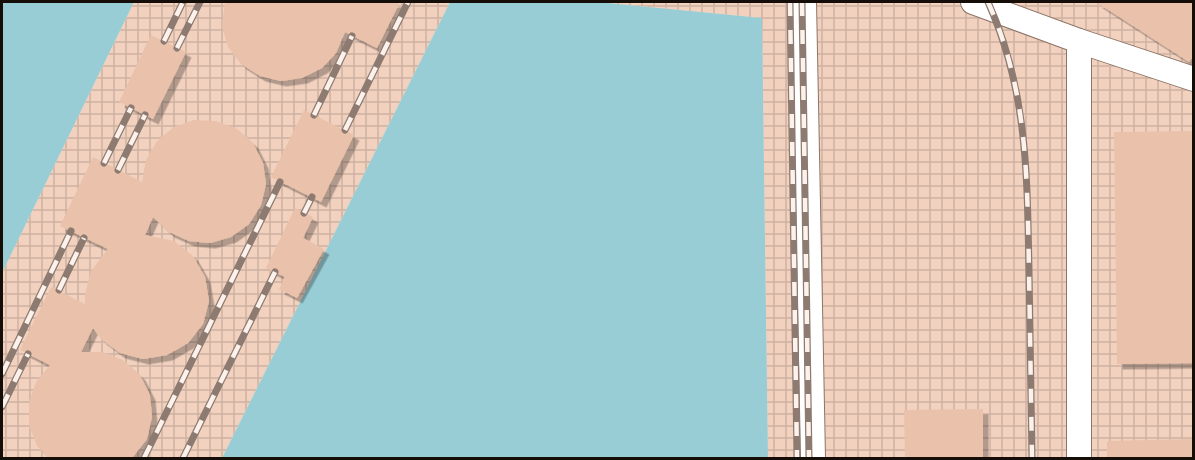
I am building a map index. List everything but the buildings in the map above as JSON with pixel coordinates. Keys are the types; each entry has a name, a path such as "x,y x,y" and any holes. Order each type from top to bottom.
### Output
{"lane":[{"path":"804,2 813,459"},
{"path":"973,2 1079,41 1194,79"},
{"path":"1079,41 1079,459"}],"shaded area":[{"path":"134,2 450,2 222,458 2,458 2,273"},
{"path":"598,2 1193,2 1193,458 768,458 762,18"}],"water":[{"path":"2,2 134,2 2,273"},
{"path":"450,2 598,2 762,18 768,458 222,458"}],"railway":[{"path":"164,41 183,2"},
{"path":"177,48 200,2"},
{"path":"345,130 408,2"},
{"path":"790,2 797,458"},
{"path":"802,2 809,458"},
{"path":"988,2 1011,68 1023,134 1027,201 1032,458"},
{"path":"314,115 352,36"},
{"path":"104,163 131,108"},
{"path":"118,170 145,115"},
{"path":"144,458 280,182"},
{"path":"304,213 312,197"},
{"path":"2,374 71,231"},
{"path":"59,290 84,238"},
{"path":"183,458 275,272"},
{"path":"2,407 28,354"}]}
